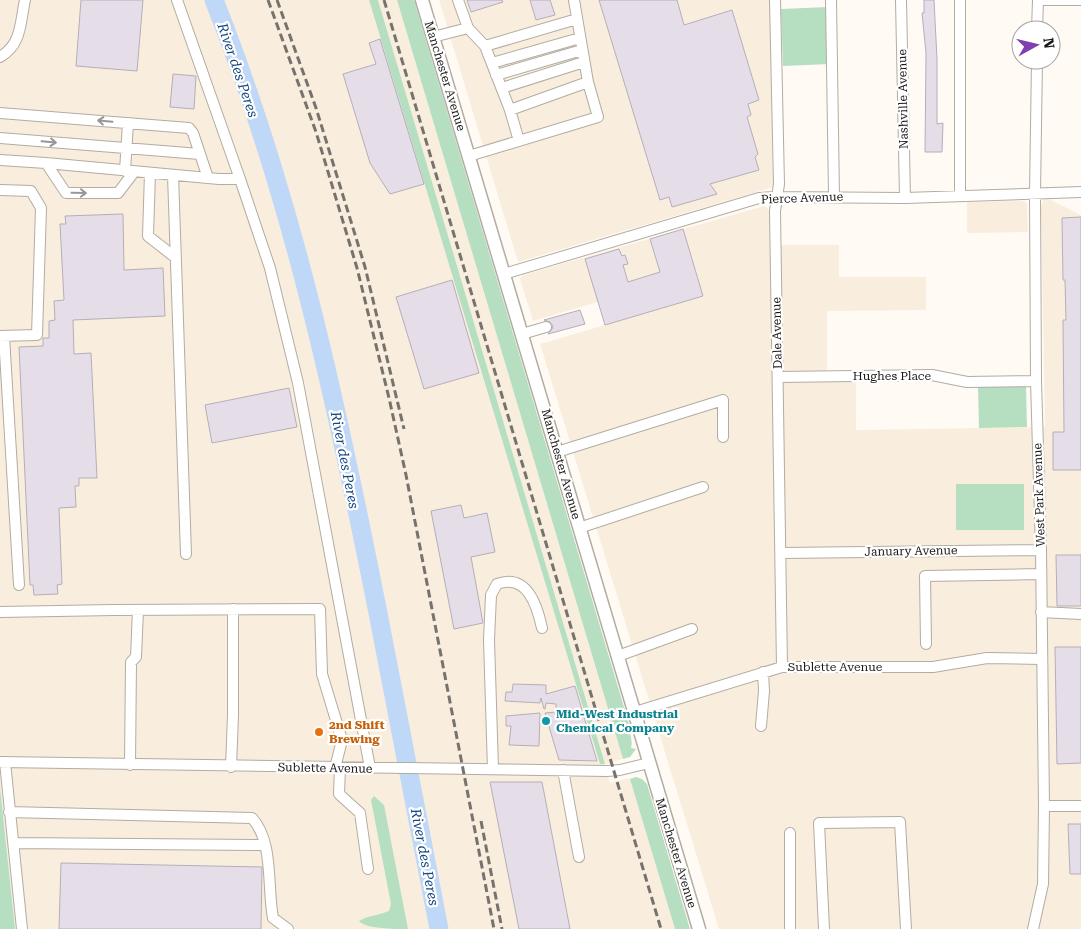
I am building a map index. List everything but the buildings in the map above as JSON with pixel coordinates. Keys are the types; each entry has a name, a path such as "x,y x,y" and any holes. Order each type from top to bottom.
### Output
{"main road":[{"name":"Manchester Avenue","path":"422,0 699,929"}],"street":[{"path":"0,57 10,52 17,40 25,0"},
{"path":"177,0 270,268 298,383 376,768"},
{"path":"458,0 468,28 485,46 510,110 518,141"},
{"path":"469,156 598,117 588,82 574,0"},
{"name":"Dale Avenue","path":"775,0 779,184 775,212 782,667"},
{"path":"831,0 834,196"},
{"name":"Nashville Avenue","path":"901,0 905,198"},
{"path":"960,0 960,196"},
{"path":"1038,20 1039,0 1081,0"},
{"path":"485,46 577,20"},
{"path":"434,37 468,28"},
{"path":"492,63 580,38"},
{"path":"496,75 582,50"},
{"path":"502,88 584,62"},
{"name":"West Park Avenue","path":"1033,929 1043,884 1044,806 1034,193 1037,70"},
{"path":"510,110 588,82"},
{"path":"0,113 189,128 193,134 208,178"},
{"path":"46,163 66,192 118,193 130,171 126,148 128,123"},
{"path":"0,138 200,154"},
{"path":"0,160 208,178 240,179"},
{"path":"150,173 148,236 176,258"},
{"path":"173,175 186,554"},
{"path":"0,190 31,191 41,208 37,335 2,336 19,585"},
{"name":"Pierce Avenue","path":"504,274 759,198 834,196 905,198 1081,192"},
{"path":"522,334 546,327"},
{"name":"Hughes Place","path":"778,377 932,375 967,382 1036,381"},
{"path":"557,452 724,400 723,437"},
{"path":"580,528 703,487"},
{"name":"January Avenue","path":"781,553 1041,550"},
{"path":"926,644 925,576 1041,574"},
{"path":"493,769 489,640 490,595 497,584 506,581 518,584 530,593 538,608 542,628"},
{"path":"230,766 234,715 233,609"},
{"path":"0,612 320,609 322,674 342,740 337,768 339,794 360,813 368,869"},
{"path":"130,765 130,662 136,657 138,610"},
{"path":"1041,612 1081,614"},
{"path":"618,656 692,629"},
{"name":"Sublette Avenue","path":"635,712 782,667 933,667 987,658 1041,658"},
{"path":"762,726 763,672"},
{"path":"3,762 14,843 22,929"},
{"name":"Sublette Avenue","path":"3,762 614,771 649,763"},
{"path":"563,770 579,857"},
{"path":"1044,806 1081,806"},
{"path":"9,812 252,818 264,837 273,918 288,929"},
{"path":"824,929 819,823 900,822 906,929"},
{"path":"790,833 790,929"},
{"path":"14,843 265,844"}],"shaded area":[{"path":"0,0 369,0 600,764 605,764 610,783 630,778 675,929 15,929 0,787"},
{"path":"378,0 397,0 623,759 605,764"},
{"path":"439,0 770,0 773,187 518,262"},
{"path":"1047,198 1081,215 1081,929 719,929 540,344 605,325 598,302 533,321 520,279 523,275 764,206 771,213 775,381 856,381 856,430 1045,427 1041,208 1043,201"},
{"path":"1025,201 1027,204 1028,232 967,233 967,202"},
{"path":"780,245 839,245 839,277 926,277 926,310 827,311 827,373 782,374"}],"green space":[{"path":"369,0 378,0 605,764 600,764"},
{"path":"397,0 414,0 629,724 625,725 631,735 631,748 636,749 630,757 623,759"},
{"path":"828,7 830,64 783,66 781,9"},
{"path":"1026,386 1027,427 979,428 978,387"},
{"path":"956,484 1024,484 1024,530 956,530"},
{"path":"636,777 642,779 647,784 690,929 675,929 630,779"},
{"path":"0,787 15,929 0,929"},
{"path":"374,796 384,805 408,929 374,927 359,921 389,911 391,904 371,800"}],"waterway":[{"name":"River des Peres","path":"214,0 242,74 267,149 289,224 328,376 377,608 439,929"}],"railway":[{"path":"268,0 316,132 357,268 389,398 406,475 494,929"},
{"path":"277,0 316,108 365,267 404,429"},
{"path":"384,0 661,929"},
{"path":"481,821 502,929"}],"place":[{"name":"Mid-West Industrial Chemical Company","path":"546,721"},
{"name":"2nd Shift Brewing","path":"319,732"}]}
